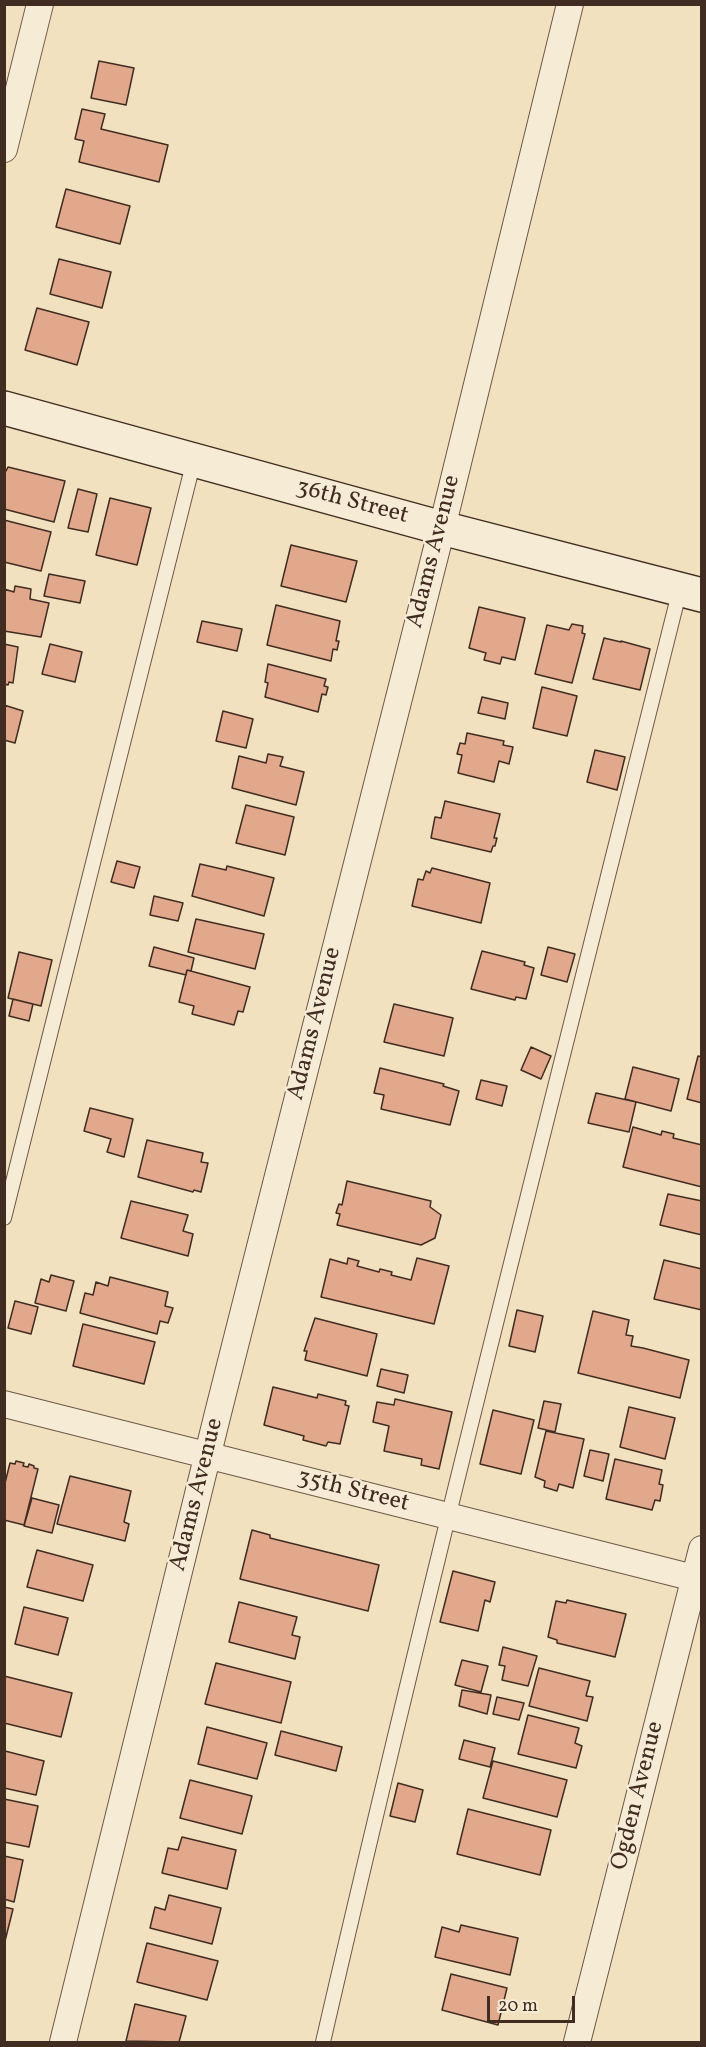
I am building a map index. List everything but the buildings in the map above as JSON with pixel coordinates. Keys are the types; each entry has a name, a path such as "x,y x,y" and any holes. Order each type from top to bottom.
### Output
{"main road":[{"name":"36th Street","path":"4,408 442,528 691,592"}],"street":[{"path":"4,149 40,4"},
{"name":"Adams Avenue","path":"63,2043 207,1455 442,528 570,4"},
{"name":"35th Street","path":"4,1404 698,1579"},
{"name":"Ogden Avenue","path":"577,2043 698,1579 702,1549"}],"lane":[{"path":"4,1218 194,460"},
{"path":"323,2043 448,1516 691,592"}]}
